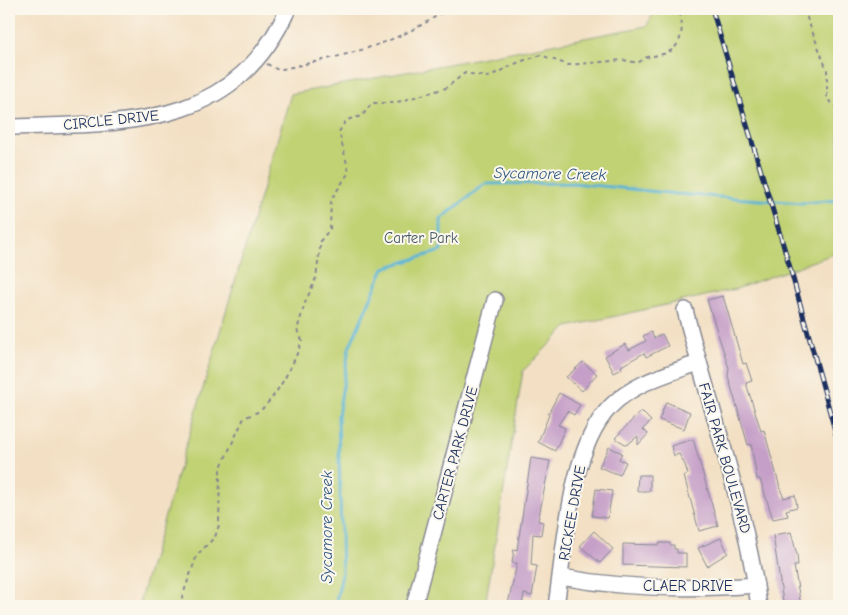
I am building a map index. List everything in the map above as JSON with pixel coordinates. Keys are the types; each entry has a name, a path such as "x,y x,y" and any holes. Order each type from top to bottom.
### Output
{"street":[{"name":"CIRCLE DRIVE","path":"9,127 104,124 159,116 190,107 212,96 232,82 256,59 273,37 288,9"},
{"name":"CARTER PARK DRIVE","path":"414,606 495,300"},
{"name":"FAIR PARK BOULEVARD","path":"685,310 698,363 738,500 759,606"},
{"name":"RICKEE DRIVE","path":"556,606 577,477 587,444 598,423 610,407 636,388 658,377 698,363"},
{"name":"CLAER DRIVE","path":"561,577 594,583 654,588 706,589 756,585"}],"path":[{"path":"256,59 278,70 360,52 421,27 447,9"},
{"path":"179,606 197,555 214,537 219,525 218,496 220,469 244,418 261,410 277,390 299,350 302,340 297,330 305,303 316,278 321,240 330,229 331,200 349,172 339,132 346,120 362,116 372,103 394,103 446,88 465,73 488,77 519,62 541,55 568,64 624,60 638,63 645,56 664,54 672,50 681,38 683,22 680,9"},
{"path":"808,9 807,18 826,70 827,99 839,110"}],"green space":[{"name":"Carter Park","path":"655,9 839,9 839,252 736,289 567,327 523,371 485,606 138,606 291,94 647,26"}],"building":[{"path":"723,296 743,364 746,363 752,381 746,383 761,431 764,430 781,491 784,498 795,495 797,507 786,510 788,516 773,519 760,479 757,479 751,444 748,445 728,376 729,368 707,300"},
{"path":"651,332 654,338 662,334 668,346 646,357 644,353 621,366 622,369 614,373 605,356 625,344 629,350 646,341 643,336"},
{"path":"583,362 597,374 582,391 566,377"},
{"path":"559,393 580,405 574,415 567,411 558,425 565,428 555,451 538,442 548,414"},
{"path":"666,402 690,412 684,429 659,420"},
{"path":"641,411 651,421 643,429 648,434 638,445 638,436 627,445 615,438"},
{"path":"693,439 718,526 699,531 684,476 688,474 679,454 674,456 671,446"},
{"path":"609,447 622,453 619,459 626,462 620,475 599,467"},
{"path":"531,458 550,461 538,521 543,522 541,535 533,534 531,565 537,566 532,596 524,594 522,606 508,604 517,563 512,563 514,549 517,550"},
{"path":"638,475 650,475 650,491 637,491"},
{"path":"596,489 612,491 608,518 592,516"},
{"path":"594,531 613,549 600,563 580,546"},
{"path":"791,532 797,555 798,566 794,566 801,606 786,606 785,602 783,602 773,535"},
{"path":"721,538 728,553 707,566 698,548"},
{"path":"659,543 670,543 670,545 674,545 674,549 677,549 677,553 686,553 686,567 623,565 623,544 659,545"}],"waterway":[{"name":"Sycamore Creek","path":"335,606 342,574 338,416 349,348 384,268 441,251 441,219 485,184 573,183 677,194 803,203 839,200"}],"railway":[{"path":"712,9 789,264 839,445"}]}
